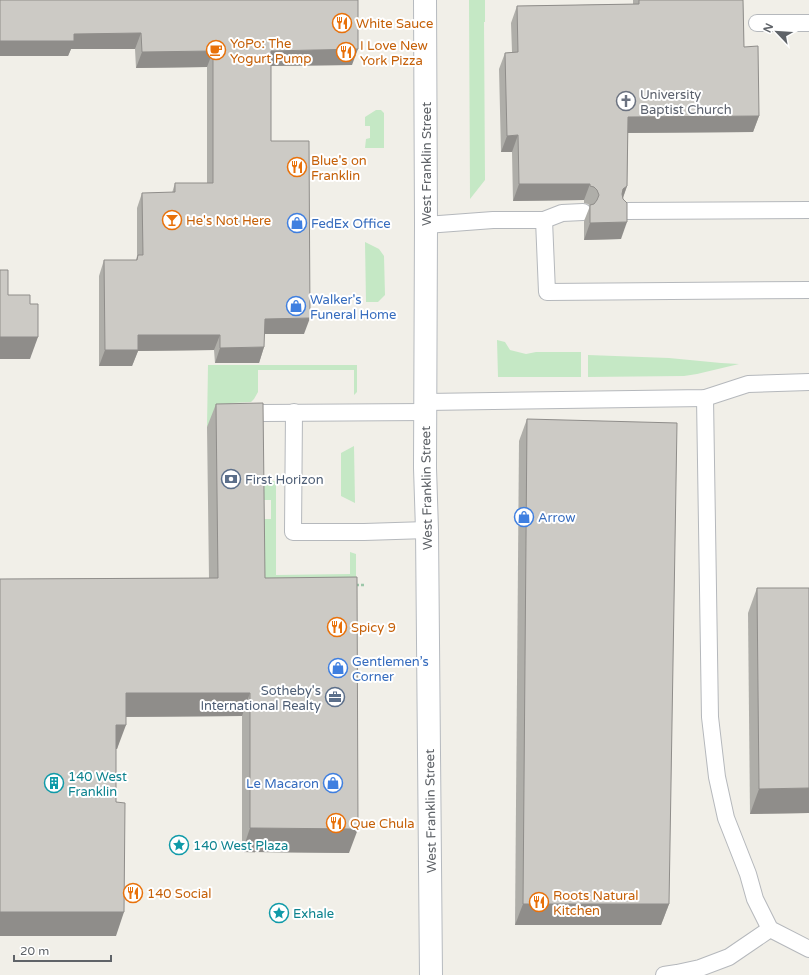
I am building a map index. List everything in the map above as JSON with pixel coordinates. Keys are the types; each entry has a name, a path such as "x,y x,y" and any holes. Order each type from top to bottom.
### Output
{"main road":[{"name":"West Franklin Street","path":"425,0 425,468 427,530 431,975"}],"lane":[{"path":"757,23 809,23"},
{"path":"625,211 809,210"},
{"path":"426,225 493,220 544,220 562,213 583,212"},
{"path":"544,220 547,292 809,290"},
{"path":"263,413 705,398 748,384 809,382"},
{"path":"705,398 710,717 717,777 726,818 748,874 755,899 770,928 809,949"},
{"path":"294,412 293,532 427,530"},
{"path":"664,975 700,968 729,957 770,928"}],"path":[{"path":"349,585 364,585"}],"green space":[{"path":"469,0 485,0 485,180 470,199"},
{"path":"376,110 381,110 384,113 384,148 365,148 366,139 370,138 370,126 365,126 365,117"},
{"path":"365,242 379,249 384,256 385,295 378,302 366,302"},
{"path":"497,340 505,342 510,350 526,354 536,352 581,352 581,377 498,377"},
{"path":"588,355 669,358 739,364 684,376 588,377"},
{"path":"208,365 357,365 357,392 354,395 354,370 258,370 258,392 254,399 251,402 232,403 207,427"},
{"path":"354,446 355,503 341,496 341,453"},
{"path":"259,481 276,481 276,575 350,574 350,552 356,554 356,581 232,582 256,519 271,519 271,500 259,500"}],"building":[{"path":"0,0 358,0 358,49 271,51 271,141 309,141 310,318 265,319 264,347 220,348 220,335 138,335 138,350 105,350 104,260 137,260 138,255 143,255 142,193 175,192 175,183 213,183 213,51 142,52 141,33 74,34 74,41 0,41"},
{"name":"University Baptist Church","path":"639,0 743,0 744,47 758,46 759,116 628,117 627,186 623,189 622,194 623,199 627,203 627,222 590,223 590,205 594,204 599,195 597,190 590,186 590,184 519,184 518,135 507,136 505,53 518,52 517,6 639,4"},
{"path":"0,270 8,270 8,295 30,295 30,304 38,304 38,337 0,337"},
{"name":"140 West Franklin","path":"263,403 265,578 357,577 358,829 250,828 250,693 126,693 126,725 116,725 116,802 125,803 124,912 0,912 0,579 218,578 216,404"},
{"path":"527,419 677,423 669,904 523,904"},
{"path":"757,588 809,588 809,788 759,789"}],"place":[{"name":"White Sauce","path":"342,23"},
{"name":"YoPo: The Yogurt Pump","path":"216,50"},
{"name":"I Love New York Pizza","path":"346,52"},
{"name":"University Baptist Church","path":"626,101"},
{"name":"Blue's on Franklin","path":"297,167"},
{"name":"He's Not Here","path":"172,220"},
{"name":"FedEx Office","path":"297,223"},
{"name":"Walker's Funeral Home","path":"296,306"},
{"name":"First Horizon","path":"231,479"},
{"name":"Arrow","path":"524,517"},
{"name":"Spicy 9","path":"337,627"},
{"name":"Gentlemen’s Corner","path":"338,668"},
{"name":"Sotheby's International Realty","path":"335,697"},
{"name":"140 West Franklin","path":"54,783"},
{"name":"Le Macaron","path":"333,783"},
{"name":"Que Chula","path":"336,823"},
{"name":"140 West Plaza","path":"179,845"},
{"name":"140 Social","path":"133,893"},
{"name":"Roots Natural Kitchen","path":"539,902"},
{"name":"Exhale","path":"279,913"}]}
